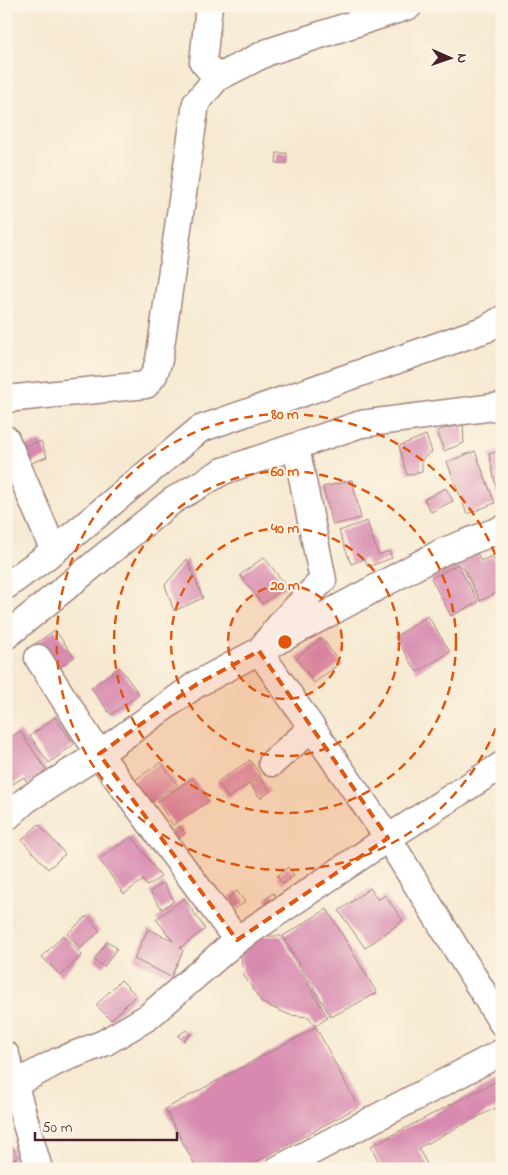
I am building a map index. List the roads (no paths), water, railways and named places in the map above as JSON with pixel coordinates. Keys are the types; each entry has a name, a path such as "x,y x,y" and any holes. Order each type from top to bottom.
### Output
{"street":[{"path":"209,6 203,62 217,78"},
{"path":"6,399 146,385 154,375 159,360 196,103 217,78 268,52 409,6"},
{"path":"6,586 54,551 200,429 496,326"},
{"path":"6,636 172,501 222,471 360,424 502,406"},
{"path":"6,439 12,468 54,551"},
{"path":"259,651 283,621 323,580 296,447"},
{"path":"6,818 26,800 99,754 197,684 444,551 502,529"},
{"path":"259,651 388,838 502,1023"},
{"path":"38,658 99,754 238,940"},
{"path":"272,763 312,728"},
{"path":"14,1084 58,1061 104,1043 148,1016 238,940 388,838 502,765"},
{"path":"278,1169 502,1052"},
{"path":"6,1055 34,1167"}]}
